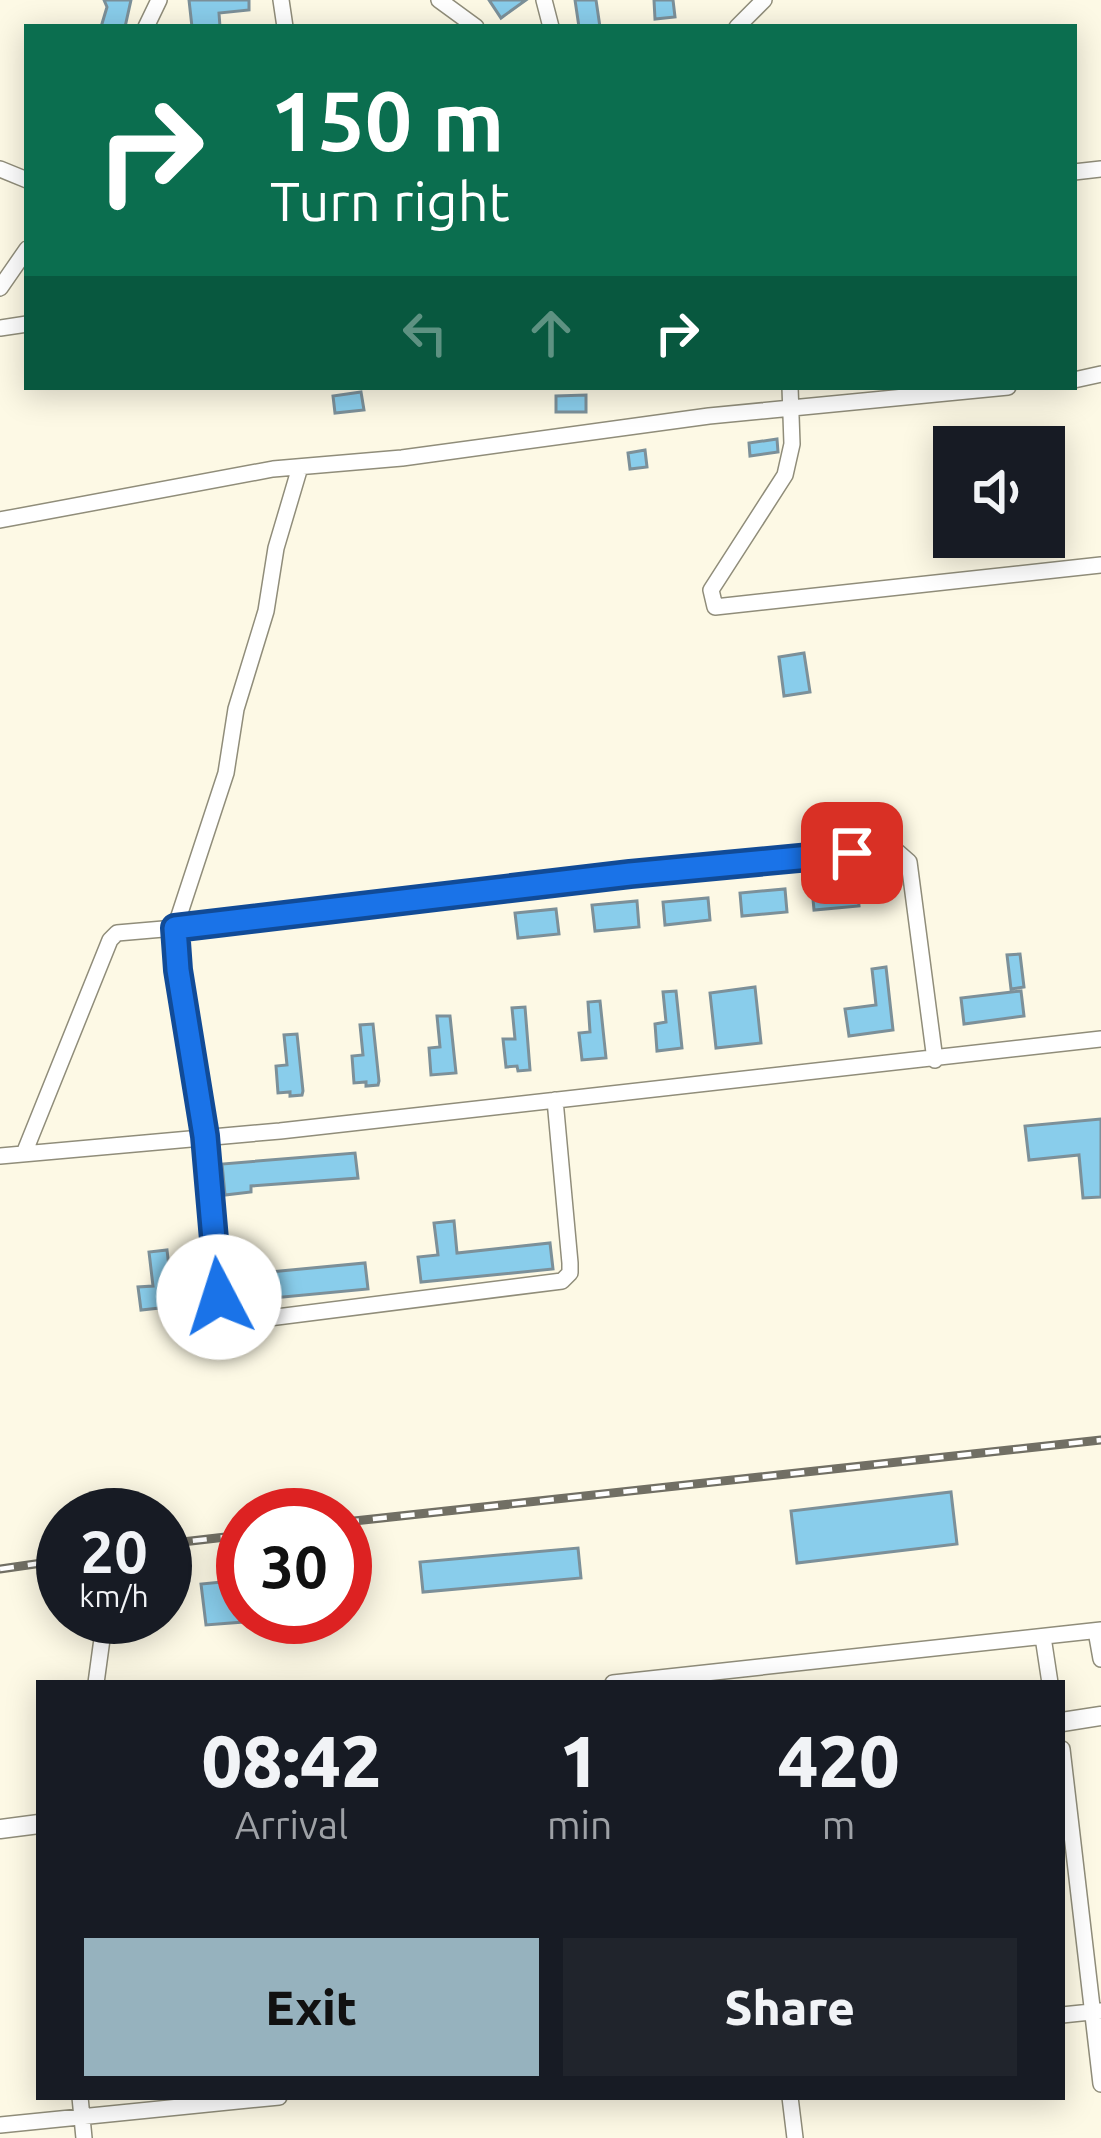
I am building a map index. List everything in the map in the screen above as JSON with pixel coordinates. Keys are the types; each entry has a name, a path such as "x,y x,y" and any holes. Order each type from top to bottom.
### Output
{"street":[{"path":"439,0 472,24"},
{"path":"740,24 764,0"},
{"path":"0,288 24,253"},
{"path":"790,390 792,444 785,475 711,590 715,607 1101,565"},
{"path":"0,520 272,469 402,458 688,418 978,390"},
{"path":"300,467 277,548 266,611 236,709 226,773 175,928 205,1136 219,1297 226,1313 236,1322 562,1281 570,1273 570,1263 555,1100"},
{"path":"25,1151 110,940 117,934 630,874 893,848 909,862 935,1060"},
{"path":"0,1156 1101,1039"},
{"path":"672,1680 750,1676 1099,1631 1101,1659"},
{"path":"1043,1637 1050,1680"},
{"path":"96,1680 101,1644"},
{"path":"1065,1722 1101,1717"},
{"path":"1065,1772 1097,2012 1101,2084"},
{"path":"0,1829 36,1824"},
{"path":"1065,2015 1097,2012"},
{"path":"80,2100 84,2138"},
{"path":"0,2126 251,2100"},
{"path":"790,2100 795,2138"}],"building":[{"path":"104,0 131,0 126,24 102,24"},
{"path":"189,0 249,0 249,10 219,13 220,24 192,24"},
{"path":"489,0 526,0 501,18"},
{"path":"575,0 596,0 600,24 579,24"},
{"path":"654,0 673,0 675,17 655,19"},
{"path":"361,392 364,410 335,413 333,396"},
{"path":"586,395 586,412 556,412 556,396"},
{"path":"777,439 778,452 750,456 749,443"},
{"path":"645,450 647,467 630,469 628,453"},
{"path":"804,653 810,692 784,696 779,657"},
{"path":"857,883 859,906 814,910 812,888"},
{"path":"785,889 787,912 742,916 740,893"},
{"path":"708,898 710,920 665,925 663,902"},
{"path":"637,901 639,927 595,931 592,905"},
{"path":"556,909 559,934 518,938 515,913"},
{"path":"1020,954 1024,987 1011,989 1007,955"},
{"path":"886,967 893,1030 849,1036 845,1009 876,1005 872,969"},
{"path":"755,987 761,1043 716,1048 710,993"},
{"path":"676,991 682,1048 657,1051 655,1024 666,1022 663,992"},
{"path":"1021,991 1024,1016 964,1024 961,998"},
{"path":"600,1001 606,1058 582,1060 579,1033 590,1032 588,1002"},
{"path":"525,1007 530,1070 518,1071 517,1066 506,1067 503,1039 515,1039 512,1008"},
{"path":"437,1016 450,1016 456,1073 431,1075 429,1048 440,1047"},
{"path":"373,1024 379,1081 366,1086 366,1082 354,1083 352,1056 363,1055 360,1025"},
{"path":"297,1034 303,1091 290,1096 290,1092 278,1093 276,1066 287,1065 284,1035"},
{"path":"1101,1119 1101,1197 1083,1198 1079,1155 1029,1160 1025,1126"},
{"path":"355,1153 358,1178 251,1186 251,1192 225,1195 222,1164"},
{"path":"454,1221 457,1253 550,1243 553,1269 421,1282 418,1257 438,1255 434,1223"},
{"path":"167,1250 171,1284 186,1282 188,1305 141,1310 138,1287 153,1286 149,1252"},
{"path":"365,1263 368,1289 240,1301 238,1275"},
{"path":"951,1492 957,1544 797,1563 791,1511"},
{"path":"578,1548 581,1578 423,1592 420,1562"},
{"path":"216,1583 216,1624 206,1625 201,1584"}],"railway":[{"path":"372,1519 1101,1440"},
{"path":"192,1541 216,1538"},
{"path":"0,1569 36,1564"}],"route":[{"path":"219,1297 205,1136 175,928 852,853"}]}
